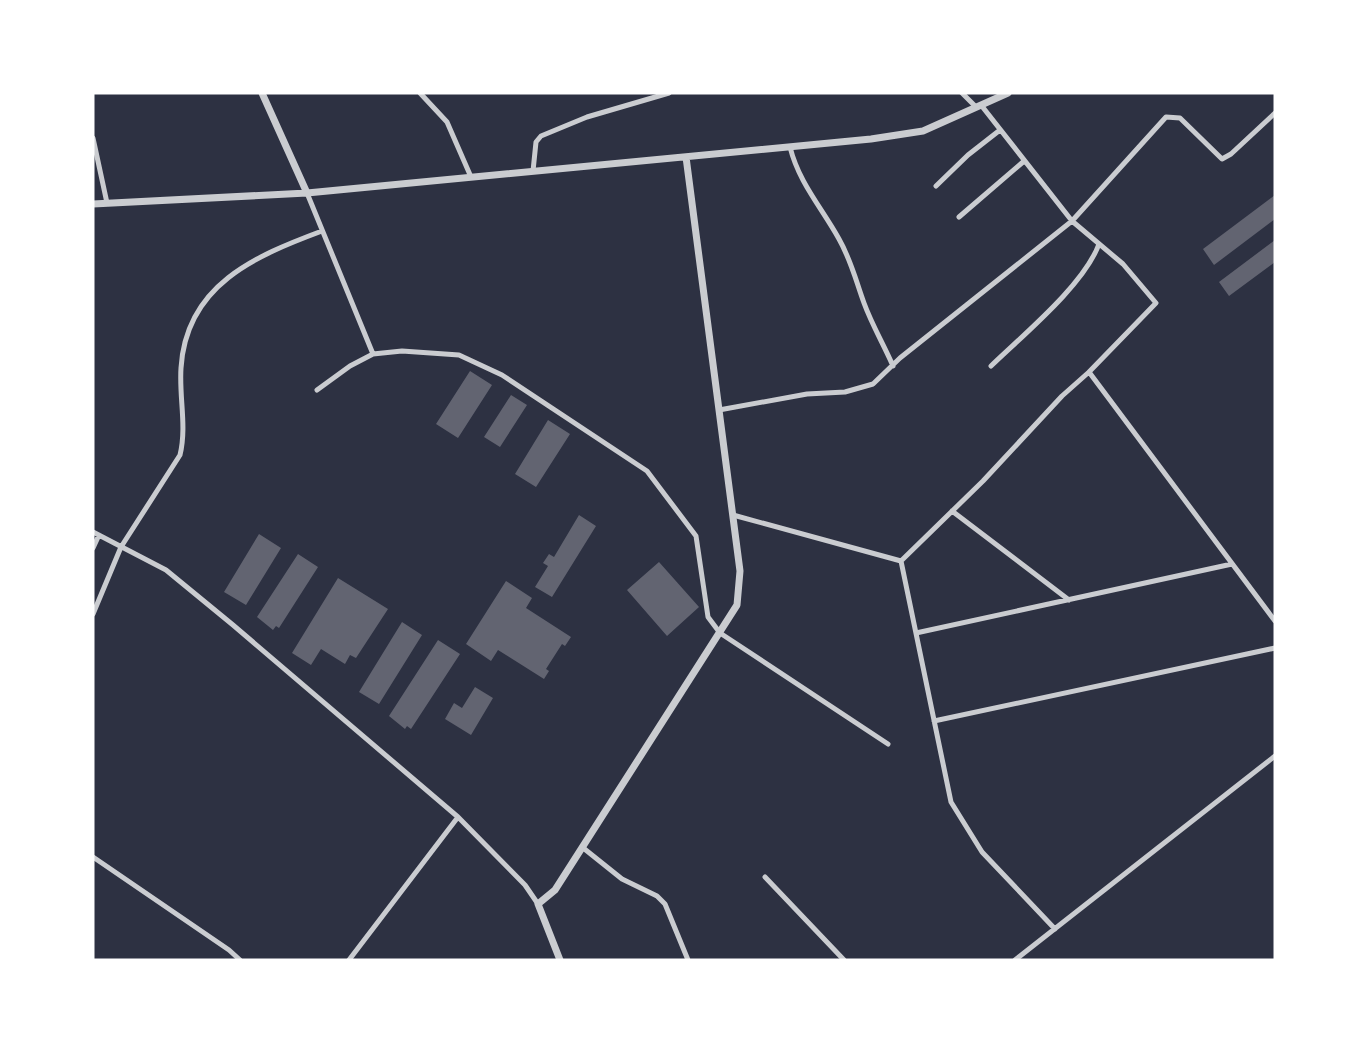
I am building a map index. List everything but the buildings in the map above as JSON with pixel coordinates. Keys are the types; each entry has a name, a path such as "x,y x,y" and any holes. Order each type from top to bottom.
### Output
{"street":[{"path":"262,93 307,193 374,354"},
{"path":"420,93 447,122 471,177"},
{"path":"533,171 536,142 541,136 587,117 669,93"},
{"path":"901,561 1156,303 1123,264 1072,221 1023,162 1000,130 979,106 962,93"},
{"path":"93,204 307,193 871,139 923,130 1008,93"},
{"path":"719,410 807,394 845,392 873,384 1072,221 1166,117 1179,118 1222,159 1231,154 1275,113"},
{"path":"936,186 968,155 1000,130"},
{"path":"93,138 107,203"},
{"path":"790,147 795,167 853,267 865,305 893,366"},
{"path":"538,904 555,890 737,604 740,571 686,157"},
{"path":"958,217 1023,162"},
{"path":"93,614 121,547 180,455 184,439 181,370 183,349 195,315 207,299 237,269 282,246 322,231"},
{"path":"991,366 1046,313 1089,263 1099,244"},
{"path":"317,390 350,366 374,354 402,351 459,355 502,375 647,471 696,536 708,617 720,633 888,744"},
{"path":"1089,372 1275,621"},
{"path":"952,511 1069,600"},
{"path":"733,515 901,561"},
{"path":"93,548 96,534 165,570 458,817 525,885 538,904 560,960"},
{"path":"901,561 951,802 982,852 1055,929"},
{"path":"916,633 1232,564"},
{"path":"934,722 1275,648"},
{"path":"1015,960 1275,757"},
{"path":"349,960 458,817"},
{"path":"582,847 622,879 657,896 665,904 688,960"},
{"path":"93,857 219,943 240,960"},
{"path":"765,876 844,960"}]}
